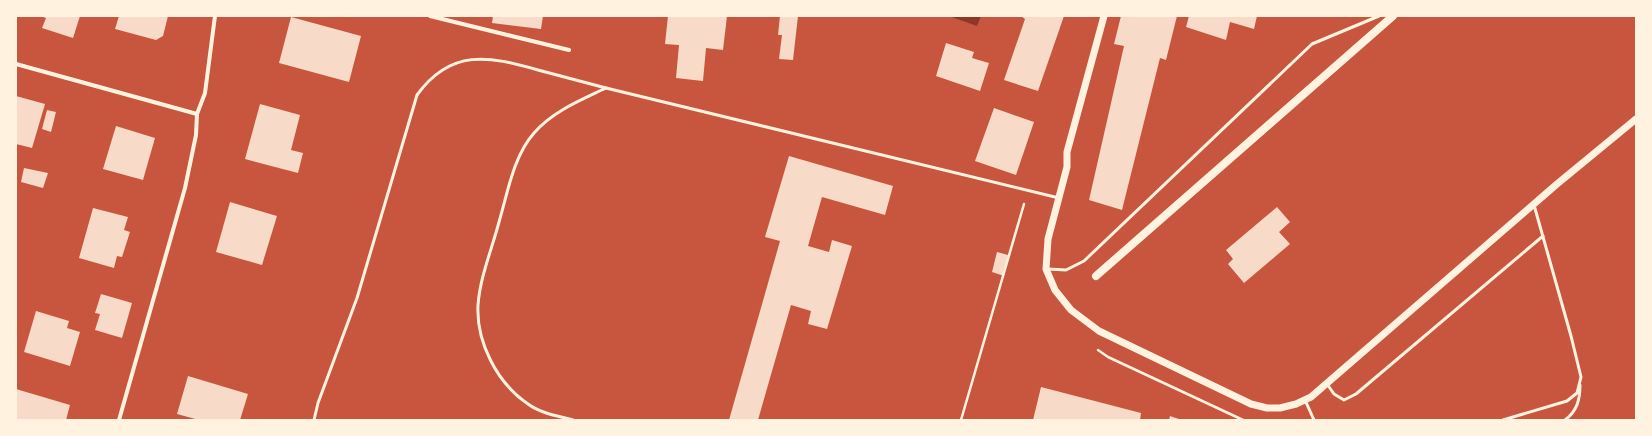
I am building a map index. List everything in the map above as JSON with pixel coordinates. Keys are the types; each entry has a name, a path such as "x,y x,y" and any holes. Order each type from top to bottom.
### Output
{"main road":[{"path":"1096,276 1393,16"}],"street":[{"path":"119,420 185,188 196,135 197,114 205,93 215,16"},
{"path":"430,16 569,50"},
{"path":"1104,16 1067,152 1067,167 1048,239 1046,269 1055,290 1071,310 1099,331 1251,404 1267,408 1280,408 1305,400 1326,384 1533,204 1636,119"},
{"path":"16,64 197,114"}],"lane":[{"path":"1046,269 1066,270 1084,261 1312,44 1379,16"},
{"path":"314,420 318,403 357,298 417,95 427,81 438,72 454,64 476,58 500,60 606,88 1059,198"},
{"path":"573,420 552,414 528,404 506,384 490,359 480,333 478,305 484,276 517,158 534,133 560,111 606,88"},
{"path":"1533,204 1571,336 1581,378 1580,399 1573,414 1565,420"},
{"path":"1326,384 1334,394 1344,400 1356,394 1542,236"},
{"path":"1503,420 1567,401 1577,393 1581,378"},
{"path":"1305,400 1314,420"}],"path":[{"path":"961,420 1002,284 1028,190"}],"shaded area":[{"path":"949,16 981,16 977,26"}],"building":[{"path":"40,16 80,16 73,38 42,28 46,18"},
{"path":"119,16 168,16 163,36 156,40 115,29"},
{"path":"493,16 543,16 541,29 492,23"},
{"path":"668,16 727,16 723,50 706,48 703,81 676,78 679,45 665,44"},
{"path":"780,16 798,16 793,60 779,59 782,35 778,35"},
{"path":"1021,16 1064,16 1038,91 1004,80 1025,19"},
{"path":"1121,16 1177,16 1166,60 1160,58 1122,210 1089,200 1124,46 1114,44"},
{"path":"1189,16 1257,16 1254,29 1230,22 1226,40 1186,27"},
{"path":"291,17 361,36 349,82 279,63"},
{"path":"946,43 974,52 972,58 989,63 980,91 936,76"},
{"path":"16,96 45,104 32,148 16,144"},
{"path":"260,104 300,115 291,150 303,153 298,173 245,159"},
{"path":"994,108 1034,122 1016,175 975,161"},
{"path":"47,110 56,112 51,132 42,129"},
{"path":"116,126 155,138 143,180 103,169"},
{"path":"789,156 893,186 885,215 822,197 808,246 829,252 832,240 852,246 827,329 808,324 811,311 791,305 758,420 729,420 780,241 765,237"},
{"path":"24,168 48,173 43,188 21,182"},
{"path":"230,202 277,216 262,265 216,252"},
{"path":"1277,207 1290,222 1279,232 1290,244 1244,283 1228,264 1233,259 1226,250"},
{"path":"93,208 128,217 124,230 130,232 122,257 117,256 114,268 79,258"},
{"path":"997,252 1008,255 1004,276 992,272"},
{"path":"101,294 132,303 122,338 95,330 100,314 95,313"},
{"path":"36,311 69,321 67,328 80,332 70,366 24,352"},
{"path":"188,376 248,394 240,420 199,420 177,414"},
{"path":"1041,387 1141,413 1140,420 1033,420"},
{"path":"16,389 70,405 66,420 16,420"},
{"path":"1170,416 1182,420 1169,420"}]}
